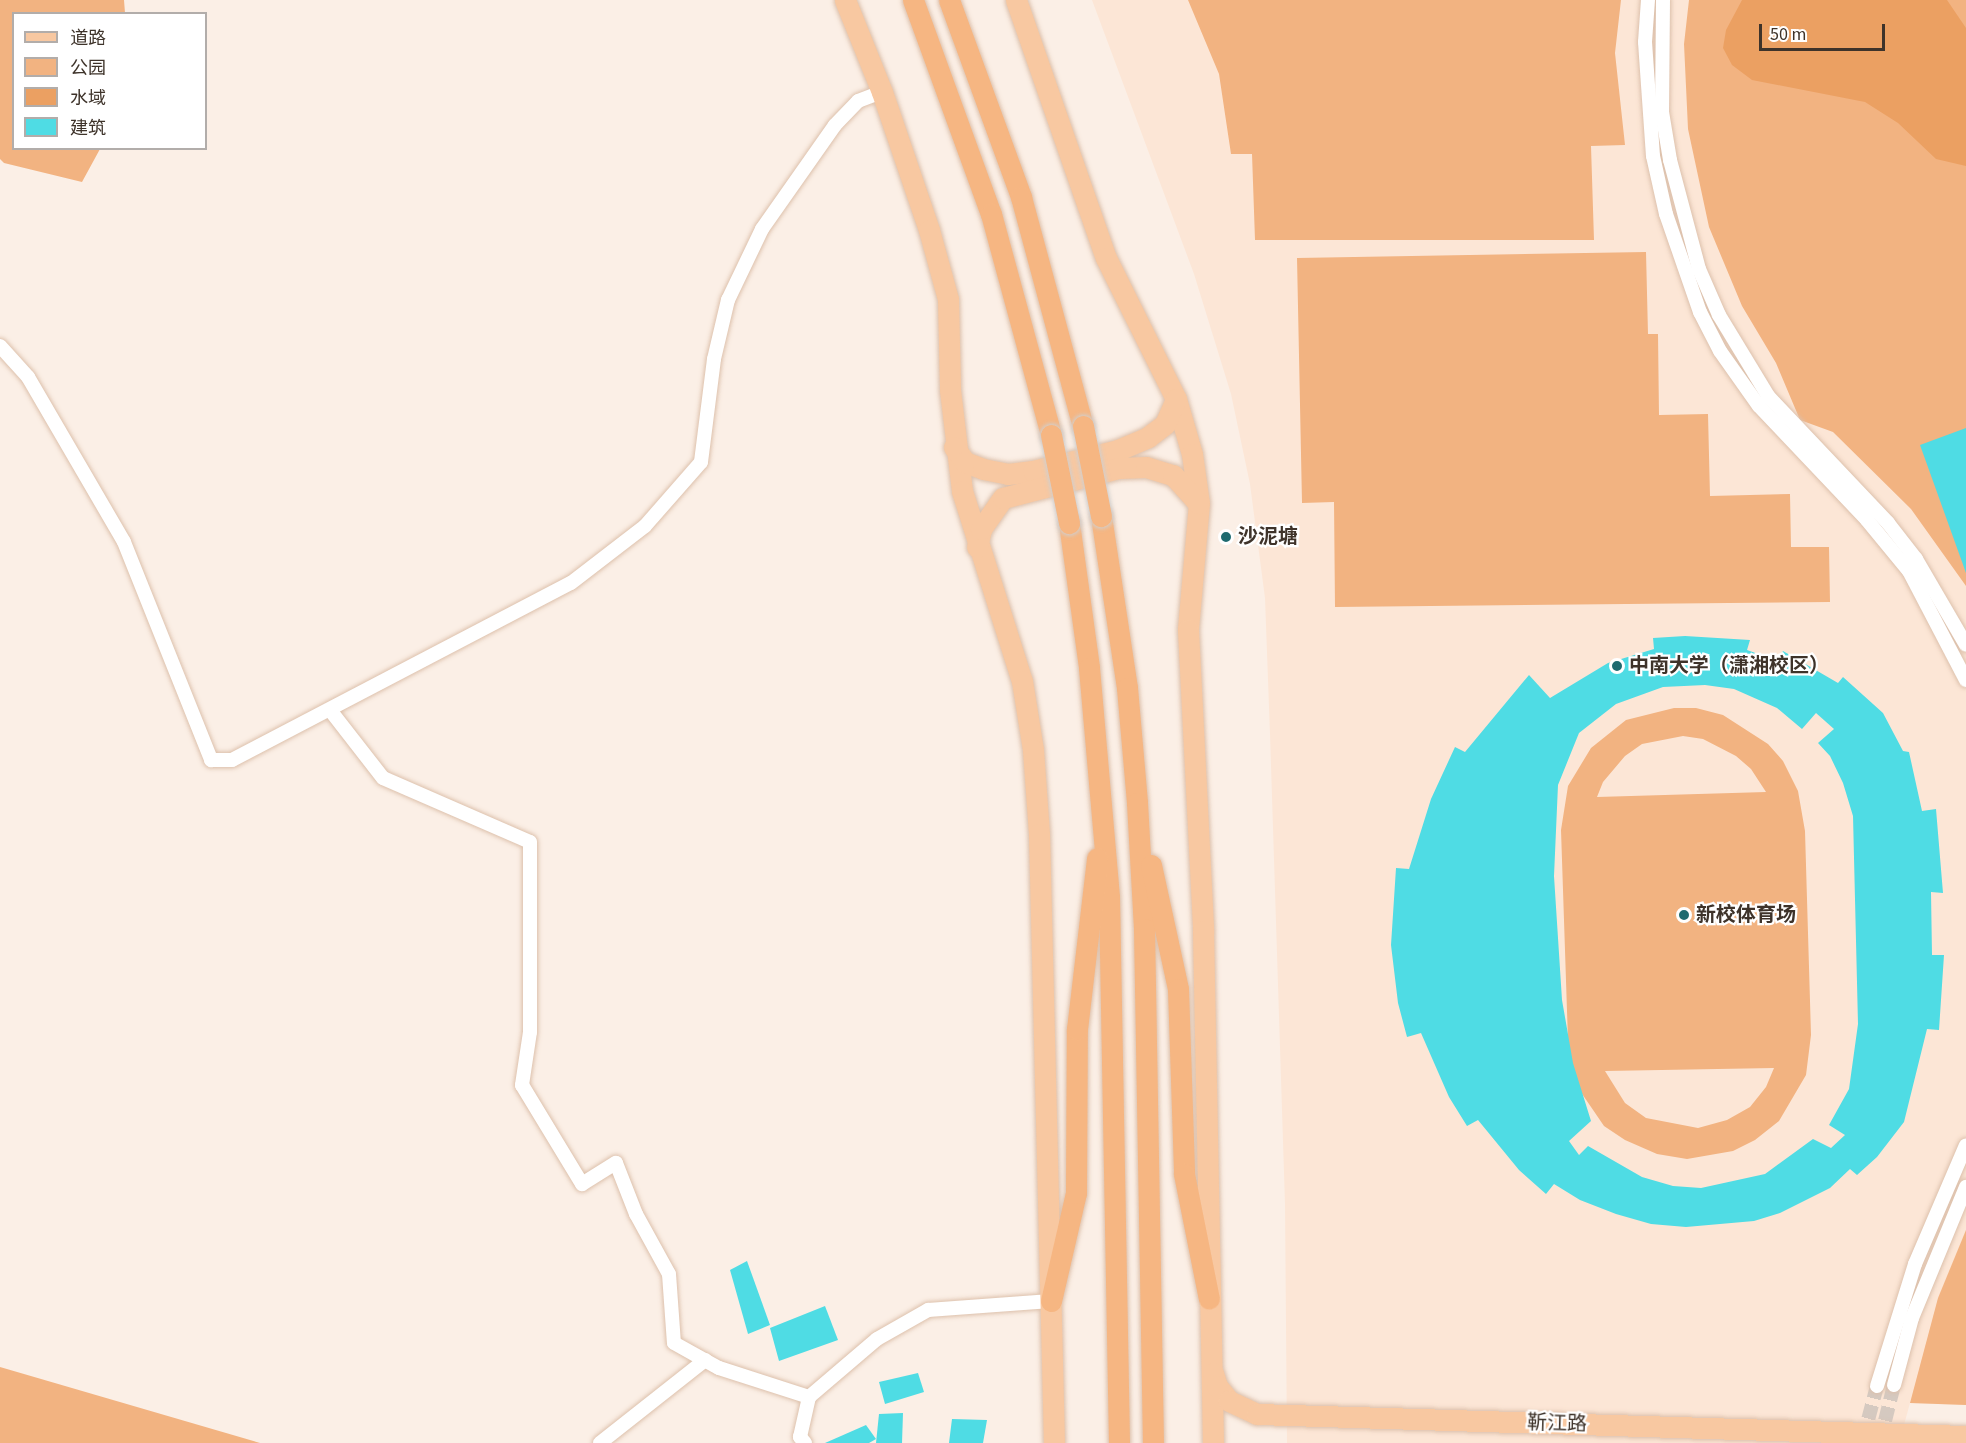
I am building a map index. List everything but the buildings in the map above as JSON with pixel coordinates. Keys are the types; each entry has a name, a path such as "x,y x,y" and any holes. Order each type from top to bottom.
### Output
{"highway":[{"path":"913,0 991,214 1050,435 1069,523 1104,807 1112,989 1119,1443"},
{"path":"949,0 1021,197 1083,426 1101,516 1127,688 1137,803 1144,929 1154,1443"},
{"path":"1137,803 1178,989 1184,1174 1209,1299"},
{"path":"1051,1301 1076,1193 1077,1029 1104,807"}],"main road":[{"path":"845,0 882,92 929,230 948,299 954,447 977,547 1022,681 1033,750 1039,834 1054,1443"},
{"path":"1016,0 1106,258 1176,399 1192,454 1199,503 1188,630 1203,931 1213,1443"},
{"path":"954,447 965,462 983,469 1008,474 1033,471 1118,450 1148,437 1164,424 1176,399"},
{"path":"977,547 981,529 1003,498 1119,468 1146,467 1173,475 1199,503"},
{"name":"靳江路","path":"1211,1364 1217,1386 1229,1401 1257,1414 1966,1436"}],"street":[{"path":"1648,0 1645,42 1653,156 1666,214 1700,312 1720,351 1759,406 1867,520 1909,571 1966,680"},
{"path":"1663,0 1662,101 1670,160 1696,260 1719,315 1775,404 1888,523 1916,559 1966,645"},
{"path":"0,346 28,377 124,542 211,760 232,760 571,583 645,526 701,462 714,358 728,300 762,229 835,125 858,101 882,92"},
{"path":"330,710 383,778 530,842 530,1032 522,1085 582,1184 616,1163 636,1214 669,1274 674,1343 705,1360 809,1397"},
{"path":"1877,1386 1915,1264 1966,1144"},
{"path":"1894,1385 1912,1318 1966,1187"},
{"path":"805,1443 800,1437 809,1397 877,1339 928,1310 1051,1301"},
{"path":"600,1443 705,1360"}],"shaded area":[{"name":"中南大学（潇湘校区）","path":"1092,0 1966,0 1966,1405 1910,1403 1899,1443 1287,1443 1285,1204 1265,598 1250,484 1231,394 1194,274"}],"green space":[{"path":"0,0 124,0 125,12 12,12 12,150 99,150 82,182 4,163 0,159"},
{"path":"1188,0 1621,0 1615,53 1625,145 1591,146 1594,240 1255,240 1252,154 1231,154 1219,74"},
{"path":"1689,0 1966,0 1966,586 1911,509 1833,432 1800,420 1776,363 1742,306 1709,227 1688,129 1684,44"},
{"path":"1646,252 1648,334 1658,334 1659,415 1708,414 1710,496 1790,494 1791,547 1829,547 1830,602 1335,607 1334,502 1302,503 1297,258"},
{"path":"1674,708 1696,708 1723,715 1768,744 1783,761 1798,791 1805,831 1811,1035 1806,1075 1779,1121 1755,1140 1733,1151 1687,1159 1657,1154 1625,1140 1604,1126 1576,1085 1568,1041 1561,830 1568,786 1591,748 1626,720","holes":["1683,736 1703,739 1736,756 1751,769 1766,792 1597,797 1603,782 1625,756 1642,744","1774,1068 1766,1087 1750,1107 1727,1120 1698,1128 1646,1118 1625,1103 1605,1071"]},
{"path":"1966,1230 1966,1405 1910,1403 1938,1298"},
{"path":"0,1367 260,1443 0,1443"}],"water":[{"path":"1742,0 1947,0 1966,28 1966,166 1936,159 1898,123 1865,102 1752,80 1732,65 1723,48 1726,30"}],"tunnel":[{"path":"1880,1441 1894,1385"},
{"path":"1863,1439 1877,1386"}],"place":[{"name":"沙泥塘","path":"1226,537"},
{"name":"中南大学（潇湘校区）","path":"1617,666"},
{"name":"新校体育场","path":"1684,915"}]}
